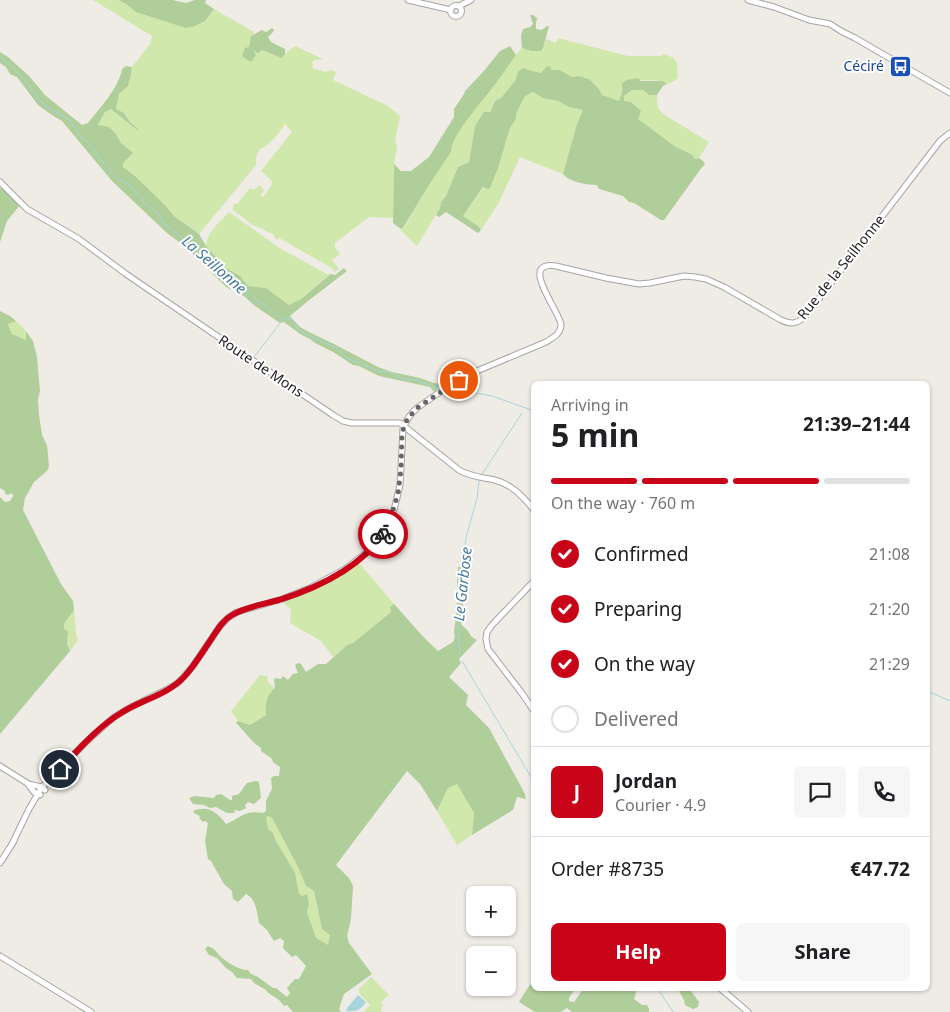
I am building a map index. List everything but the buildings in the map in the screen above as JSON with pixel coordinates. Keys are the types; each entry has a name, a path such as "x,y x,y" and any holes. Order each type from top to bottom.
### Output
{"street":[{"path":"408,0 451,10 452,14 457,16 460,14 461,6"},
{"path":"451,10 453,6 461,6 471,0"},
{"path":"748,0 813,21 830,24 950,93"},
{"name":"Rue de la Seilhonne","path":"404,426 412,413 453,383 465,376 546,342 556,335 560,329 560,322 542,287 540,278 542,269 548,266 556,266 638,284 689,276 706,279 781,320 790,323 797,322 807,314 940,141 950,133"},
{"name":"Route de Mons","path":"0,182 28,209 79,239 140,284 339,419 352,423 400,423 404,426"},
{"path":"0,863 14,842 39,794 60,769 91,737 114,717 178,683 193,666 220,626 228,618 237,612 282,599 310,588 345,569 366,553 382,534 394,510 400,485 404,426 461,471 473,476 507,484 522,496 531,506"},
{"path":"531,584 489,629 486,639 488,649 531,707"},
{"path":"0,766 27,783 39,794"},
{"path":"27,783 43,788"},
{"path":"0,956 91,1012"},
{"path":"724,991 748,1012"}],"green space":[{"path":"93,0 118,0 136,12 205,21 214,9 254,32 249,47 242,56 251,61 253,50 262,50 282,58 295,46 323,59 314,60 312,63 313,68 325,72 332,70 336,72 333,80 388,106 400,116 395,142 397,147 394,164 393,218 369,217 335,243 335,247 340,254 332,260 339,269 335,272 332,268 279,238 276,240 273,234 254,226 233,210 233,205 238,203 250,188 254,190 259,185 264,190 261,195 263,197 271,186 272,181 261,171 292,132 285,124 271,142 260,149 256,157 256,165 199,234 174,216 135,176 123,167 122,163 132,153 121,143 116,134 98,126 105,112 111,109 138,129 124,113 116,110 119,94 128,86 132,67 150,44 152,36"},
{"path":"118,0 172,0 186,3 195,0 206,0 205,3 214,9 205,21 186,28 136,12"},
{"path":"530,15 537,18 536,29 542,30 549,26 541,51 531,51 522,48 521,36 523,29 533,24"},
{"path":"272,28 274,30 268,37 271,42 285,49 285,54 282,58 262,50 258,53 253,50 256,55 251,62 242,56 245,48 249,47 251,36 262,30 266,32"},
{"path":"558,38 628,56 661,56 664,54 674,58 677,63 678,77 667,84 651,80 622,83 619,101 602,95 599,89 578,76 572,77 560,70 541,73 532,71 518,72 515,81 501,98 495,101 489,112 475,126 469,162 458,167 440,208 417,246 400,230 404,228 451,152 452,145 461,127 522,48 531,51 543,48 546,39 556,43"},
{"path":"510,46 516,55 461,128 452,145 451,152 401,229 393,223 394,164 401,171 411,171 429,157 454,117 454,109 465,91 500,51"},
{"path":"0,52 29,76 45,95 82,125 88,123 108,98 117,83 122,69 126,66 132,67 128,86 119,94 116,109 124,113 139,130 111,109 105,112 98,125 109,127 121,143 133,153 123,163 123,167 135,176 174,216 199,234 206,246 226,268 240,276 248,286 266,288 289,305 301,299 331,274 335,275 344,268 347,271 290,316 300,327 378,367 442,384 434,392 430,387 379,376 353,365 300,334 284,322 280,323 244,296 226,287 186,247 167,233 112,181 62,121 38,105 17,77 10,74 6,67 0,63"},
{"path":"547,66 551,67 551,70 560,70 572,77 578,76 589,79 602,95 619,101 622,83 627,80 639,78 640,81 662,81 667,84 663,86 657,95 649,95 643,90 632,90 624,96 624,101 631,102 641,111 638,119 676,147 691,154 695,159 699,158 705,165 664,220 629,202 623,196 599,189 597,185 578,182 566,177 563,174 577,124 583,110 543,98 533,92 525,96 516,114 516,119 510,128 490,188 483,187 463,216 481,230 478,233 446,212 439,217 436,215 458,167 469,162 475,126 484,112 490,112 495,101 501,98 515,81 518,72 523,68 541,73"},
{"path":"632,90 643,90 649,95 657,95 658,108 663,114 709,142 699,158 695,160 691,154 676,147 637,119 624,101 624,96"},
{"path":"533,92 543,98 584,110 577,124 563,174 520,157 498,204 481,230 463,216 498,168 510,128 516,119 516,114 525,96"},
{"path":"0,189 20,205 7,221 0,242"},
{"path":"229,212 281,249 327,274 331,274 301,299 289,305 266,288 248,286 240,276 226,268 206,246 208,236"},
{"path":"0,311 16,321 8,324 12,334 26,340 26,331 33,341 37,357 40,391 38,399 39,415 42,435 47,445 49,466 47,471 34,482 25,498 23,510 61,584 73,601 74,610 64,624 64,629 68,631 67,644 70,651 0,734 0,497 5,502 10,501 13,496 12,493 5,494 5,491 0,488"},
{"path":"16,321 26,331 26,340 12,334 8,323"},
{"path":"359,563 394,604 390,607 391,612 333,657 321,641 290,623 291,609 282,602 320,587"},
{"path":"458,567 463,567 464,594 461,624 477,640 459,659 461,663 449,677 468,695 466,705 489,728 526,799 517,797 513,810 472,835 474,813 457,784 448,788 437,811 420,784 407,771 336,865 349,878 353,886 351,919 347,936 349,943 372,974 344,994 339,1009 341,1012 293,1012 287,1005 284,1006 251,979 237,978 217,958 209,955 205,949 208,946 230,964 248,970 251,974 276,988 287,997 290,993 287,988 295,979 299,979 306,966 296,955 292,957 283,948 284,941 280,938 274,941 267,930 259,923 256,906 249,896 246,894 238,902 233,899 232,891 224,884 208,859 205,841 208,823 203,822 199,818 200,816 193,811 208,809 219,816 226,824 247,814 263,813 266,811 266,801 272,789 271,778 279,776 280,767 261,751 261,748 236,723 238,721 250,725 266,715 267,700 275,688 275,678 281,679 283,676 288,680 293,674 298,673 295,665 298,663 301,664 306,672 318,664 326,664 347,645 353,643 391,612 390,607 394,604 438,651 453,642 455,637 459,594 457,587","holes":["266,817 272,818 306,886 314,891 322,929 330,935 328,945 316,938 307,912 309,904 307,894 302,896 299,894 295,873 273,833 268,829"]},
{"path":"74,610 78,640 70,651 67,644 68,631 64,629 64,624"},
{"path":"260,675 267,676 268,682 275,688 267,700 266,715 250,725 238,721 231,711"},
{"path":"259,782 261,798 254,804 248,802 245,805 246,808 240,811 235,810 234,813 227,813 216,807 210,808 204,805 193,804 189,798 195,796 214,798 216,795 221,794 232,800 232,796 239,794 247,783"},
{"path":"457,783 474,813 472,835 457,845 437,811 448,788"},
{"path":"266,817 272,818 306,886 314,891 322,929 330,934 328,946 316,938 307,912 309,905 306,895 302,896 299,894 295,873 273,833 268,829"},
{"path":"371,977 389,995 381,1002 383,1005 381,1012 364,1012 370,1005 359,993 359,989"},
{"path":"531,984 531,991 574,991 569,1001 574,1002 582,991 636,991 634,999 642,1005 647,1005 649,1012 572,1012 567,1008 561,1012 535,1012 519,1002"},
{"path":"679,991 691,991 699,1002 698,1007 693,1009 685,1005"}],"water":[{"path":"358,995 366,1002 364,1005 358,1010 346,1011 347,1008"}],"waterway":[{"name":"La Seillonne","path":"0,57 22,77 46,106 68,119 80,136 87,141 117,178 131,186 147,206 158,213 165,225 192,244 228,280 250,293 284,320 291,318 301,332 337,348 347,358 378,371 389,372 403,379 417,380 441,388"},
{"path":"254,357 281,322"},
{"name":"La Seillonne","path":"448,388 492,396 531,410"},
{"name":"Le Garbose","path":"482,474 522,413"},
{"name":"Le Garbose","path":"460,658 458,626 463,593 460,578 466,538 477,498 479,481"},
{"name":"Le Garbose","path":"462,661 531,777"},
{"name":"La Seillonne","path":"930,692 950,701"},
{"name":"Le Garbose","path":"659,991 673,1012"}],"way so far":[{"path":"383,534 394,510 398,494 402,435 405,422 417,408 459,380"}],"place":[{"name":"Céciré","path":"900,66"}],"route":[{"path":"60,769 114,717 178,683 193,666 220,626 232,615 322,583 366,553 383,534"}]}
